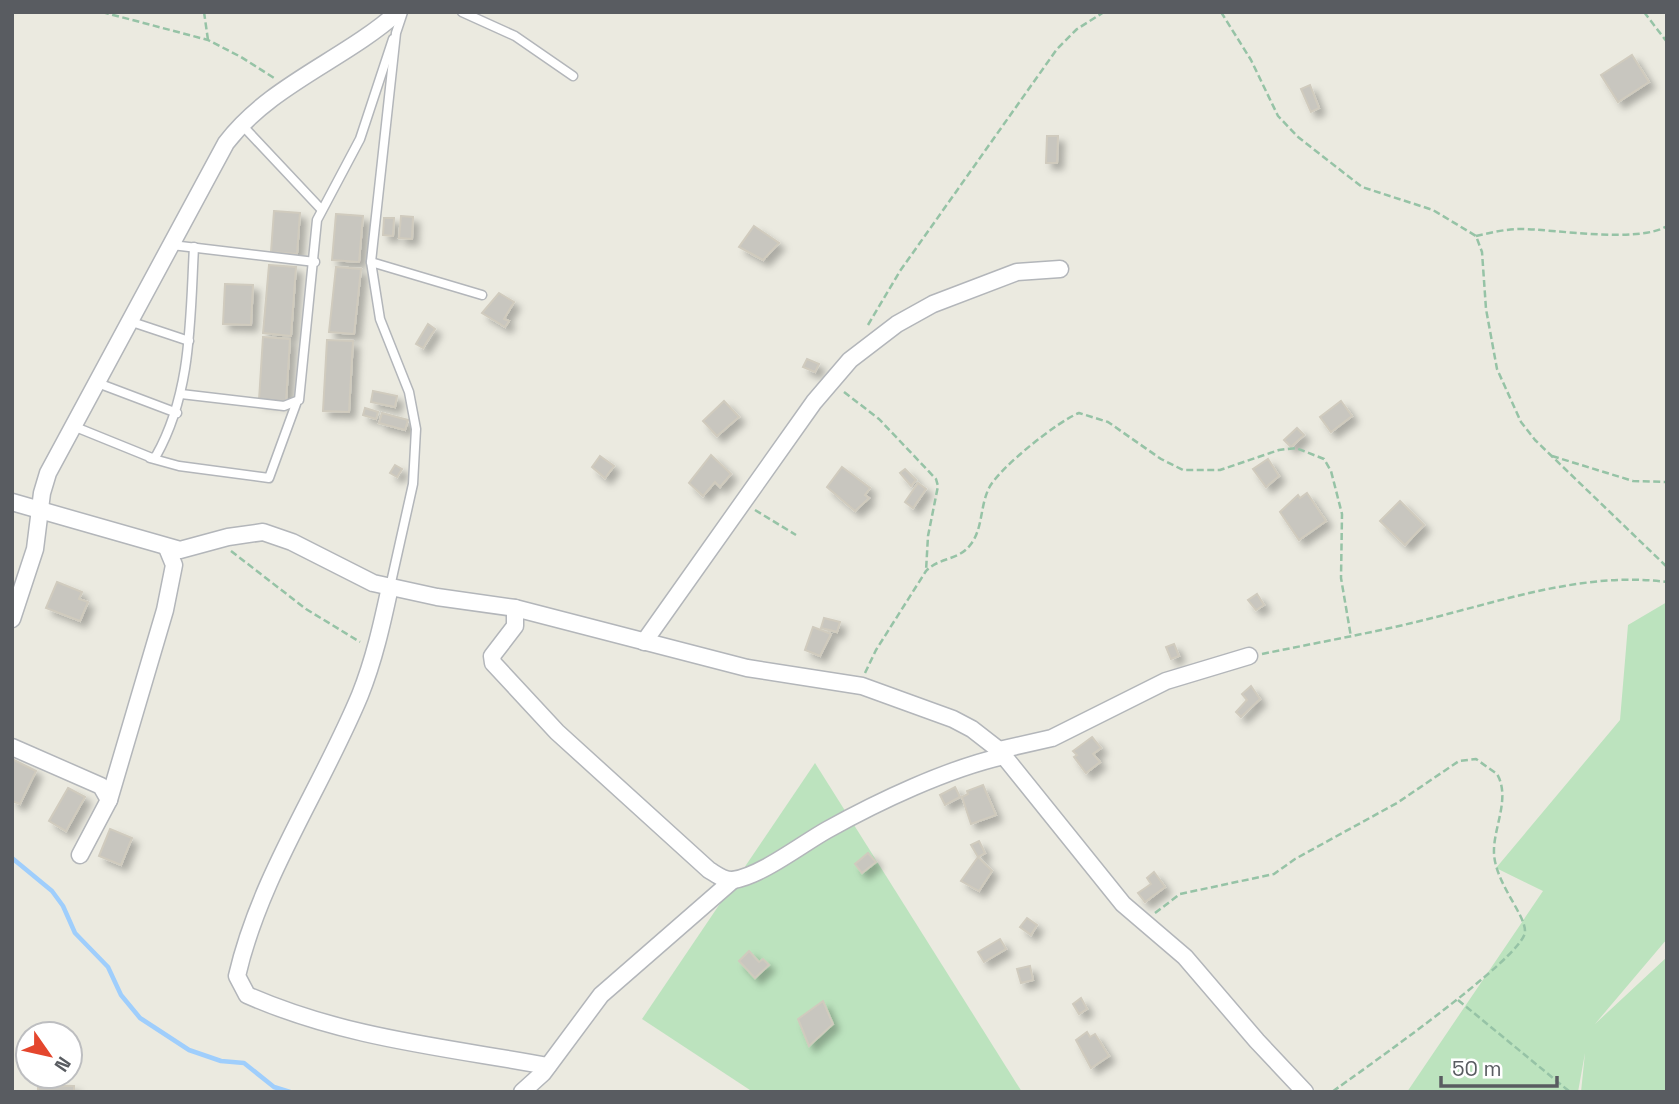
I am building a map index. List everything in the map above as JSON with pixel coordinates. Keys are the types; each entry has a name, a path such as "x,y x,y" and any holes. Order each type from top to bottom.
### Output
{"street":[{"path":"12,619 35,549 48,473 226,143 242,125 288,89 400,12"},
{"path":"644,642 830,382 850,360 880,336 933,304 986,281 1017,272 1060,269"},
{"path":"12,502 167,548 189,549 253,532 273,535 373,583 437,597 515,608 747,668 862,686 894,695 953,719 972,729 1002,753 1123,904 1185,957 1305,1092"},
{"path":"80,855 108,800 172,583 174,565 167,548"},
{"path":"390,587 375,651 359,696 299,818 251,932 237,976 247,995 356,1033 413,1046 548,1066"},
{"path":"515,608 516,626 492,656 493,663 557,732 700,862 725,879 733,880"},
{"path":"522,1092 548,1066 601,995 733,880 908,792 1002,753 1052,738 1166,681 1249,656"},
{"path":"12,747 101,786 108,800"}],"lane":[{"path":"390,587 413,484 416,429 409,392 380,319 371,262 400,12"},
{"path":"462,12 515,36 573,76"},
{"path":"73,426 150,458 179,466 270,478 302,391 321,209 360,139 396,33"},
{"path":"242,125 321,209"},
{"path":"172,245 315,262"},
{"path":"150,458 156,455 177,413 181,394 188,341 194,247"},
{"path":"371,262 482,295"},
{"path":"129,321 188,341"},
{"path":"95,382 177,413"},
{"path":"181,394 284,406 296,404"}],"path":[{"path":"102,12 208,40 241,57 288,89"},
{"path":"204,12 208,40"},
{"path":"865,331 900,271 1049,60 1070,35 1104,12"},
{"path":"1221,12 1251,60 1278,116 1298,137 1363,187 1433,209 1476,236 1482,252 1489,332 1502,383 1521,422 1551,456 1667,567"},
{"path":"1644,12 1667,42"},
{"path":"1476,236 1521,229 1580,235 1656,233 1667,226"},
{"path":"830,382 879,419 936,479 938,486 928,536 926,571"},
{"path":"862,686 876,650 926,571 932,565 956,557 970,547 979,529 989,488 1001,470 1063,421 1084,413 1108,422 1161,459 1183,470 1220,470 1279,450 1296,449 1324,459 1331,471 1342,514 1341,578 1351,637"},
{"path":"1551,456 1633,481 1657,484 1667,482"},
{"path":"743,503 796,535"},
{"path":"216,541 306,609 375,651"},
{"path":"1249,656 1351,637 1569,586 1642,579 1667,582"},
{"path":"1144,922 1180,894 1274,874 1294,859 1397,803 1463,759 1476,759 1491,768 1499,778 1502,800 1494,842 1496,868 1503,889 1522,920 1524,934 1505,959 1458,1000 1332,1092"},
{"path":"1458,1000 1570,1092"}],"green space":[{"path":"1667,602 1667,939 1595,1024 1667,957 1667,1090 1581,1092 1585,1053 1578,1092 1407,1092 1543,891 1496,868 1620,720 1628,625"},
{"path":"815,763 1022,1092 753,1092 642,1019"}],"building":[{"path":"1632,55 1649,82 1618,102 1601,75"},
{"path":"1310,85 1319,108 1311,112 1301,89"},
{"path":"1047,136 1058,136 1057,163 1046,163"},
{"path":"274,211 300,213 297,254 271,252"},
{"path":"336,214 363,216 359,262 332,260"},
{"path":"401,216 413,217 412,239 399,238"},
{"path":"384,218 394,218 393,236 383,235"},
{"path":"754,226 779,243 763,260 739,247"},
{"path":"269,265 296,267 291,336 263,333"},
{"path":"336,267 361,269 354,334 329,332"},
{"path":"225,284 253,285 251,325 223,324"},
{"path":"499,293 514,302 504,319 509,321 505,327 482,313"},
{"path":"428,324 435,329 423,348 416,344"},
{"path":"263,337 290,339 286,402 259,400"},
{"path":"327,340 353,341 349,412 323,411"},
{"path":"807,359 819,364 815,372 803,367"},
{"path":"373,391 397,396 395,407 371,402"},
{"path":"724,401 739,417 717,436 703,421"},
{"path":"1341,401 1352,416 1331,432 1320,417"},
{"path":"365,408 378,412 376,419 363,415"},
{"path":"382,413 408,420 405,430 379,423"},
{"path":"1297,428 1304,435 1291,447 1284,440"},
{"path":"711,455 731,474 720,487 715,482 703,496 689,483"},
{"path":"600,456 614,466 605,478 592,467"},
{"path":"1268,459 1279,476 1266,487 1253,469"},
{"path":"395,465 402,469 397,477 390,473"},
{"path":"842,467 870,488 865,495 869,498 855,511 827,487"},
{"path":"905,469 916,480 911,486 900,473"},
{"path":"918,483 926,489 913,508 905,502"},
{"path":"1307,493 1326,521 1299,540 1280,512 1298,495 1300,498"},
{"path":"1400,501 1424,525 1405,545 1380,521"},
{"path":"57,582 82,592 79,599 88,602 80,621 46,608"},
{"path":"1257,594 1264,605 1256,610 1248,600"},
{"path":"824,618 840,622 837,632 821,628"},
{"path":"813,627 831,634 820,656 805,650"},
{"path":"1174,644 1179,656 1171,659 1166,647"},
{"path":"1251,686 1260,699 1241,717 1236,712 1247,700 1242,694"},
{"path":"1092,737 1101,748 1093,754 1100,762 1086,773 1074,757 1077,755 1073,751"},
{"path":"12,759 36,771 20,804 12,801"},
{"path":"983,785 996,815 971,824 962,797 968,794 967,791"},
{"path":"955,787 960,797 945,805 940,795"},
{"path":"68,788 85,797 66,831 49,821"},
{"path":"110,829 132,838 121,865 99,856"},
{"path":"979,841 985,853 978,857 971,845"},
{"path":"868,853 876,862 862,873 855,864"},
{"path":"978,857 992,871 979,891 961,881"},
{"path":"1154,872 1165,887 1145,902 1138,893 1151,884 1147,878"},
{"path":"1027,918 1037,925 1031,935 1020,927"},
{"path":"1000,939 1006,949 984,962 978,952"},
{"path":"749,951 759,962 763,959 769,965 755,978 739,961"},
{"path":"1030,966 1033,980 1021,983 1017,969"},
{"path":"1081,998 1087,1009 1079,1014 1073,1004"},
{"path":"823,1001 833,1024 809,1046 798,1019"},
{"path":"1087,1032 1090,1037 1095,1034 1109,1056 1091,1068 1076,1040"},
{"path":"38,1090 74,1090 74,1092"}],"waterway":[{"path":"12,858 52,891 63,906 75,933 108,967 121,995 140,1018 189,1050 221,1061 244,1063 274,1087 290,1092"}]}
